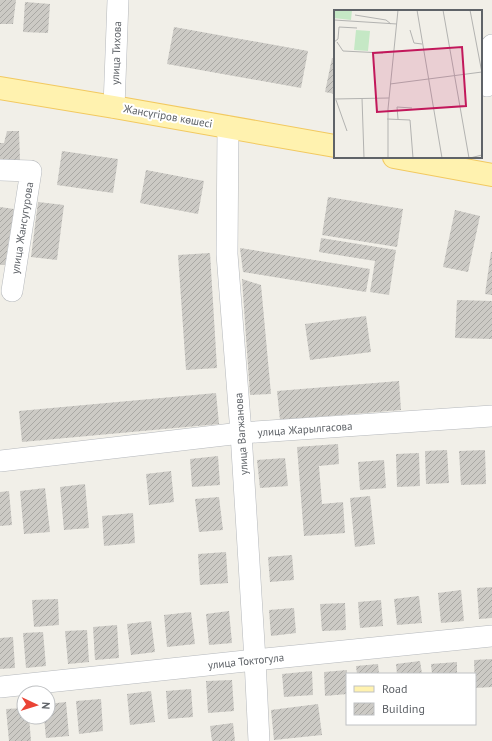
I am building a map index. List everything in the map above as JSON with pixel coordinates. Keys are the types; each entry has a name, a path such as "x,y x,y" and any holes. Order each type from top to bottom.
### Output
{"main road":[{"name":"Жансүгіров көшесі","path":"0,88 114,106 334,146"},
{"path":"399,158 492,175"}],"street":[{"name":"улица Тихова","path":"114,106 118,0"},
{"path":"487,86 492,45"},
{"name":"улица Вагжанова","path":"228,127 226,254 241,433 259,741"},
{"name":"улица Жансугурова","path":"0,170 31,171 12,291"},
{"name":"улица Жарылгасова","path":"0,460 241,433 492,416"},
{"name":"улица Токтогула","path":"0,687 492,636"}],"building":[{"path":"0,0 16,0 13,24 0,24"},
{"path":"25,2 50,4 48,33 23,32"},
{"path":"174,27 308,51 301,88 167,64"},
{"path":"332,58 334,58 334,94 325,92"},
{"path":"7,131 19,131 20,161 0,160 0,143 4,143"},
{"path":"62,151 118,159 113,193 57,185"},
{"path":"146,170 204,181 198,214 140,203"},
{"path":"328,197 403,209 397,247 322,235"},
{"path":"38,202 64,205 57,260 31,257"},
{"path":"0,207 14,209 5,265 0,265"},
{"path":"455,210 480,216 468,272 443,267"},
{"path":"321,238 396,250 389,295 370,292 375,261 319,252"},
{"path":"240,248 370,269 366,292 243,272"},
{"path":"492,252 492,295 485,294"},
{"path":"210,253 217,368 186,370 178,255"},
{"path":"242,279 261,285 271,394 250,395"},
{"path":"457,300 492,301 492,339 455,338"},
{"path":"366,316 371,352 310,360 305,324"},
{"path":"399,381 401,410 280,420 277,391"},
{"path":"216,393 219,424 22,442 19,411"},
{"path":"338,444 339,464 319,466 322,504 343,502 345,533 304,536 297,447"},
{"path":"447,450 449,483 426,484 425,451"},
{"path":"485,450 486,484 461,485 459,451"},
{"path":"419,453 420,486 397,487 396,454"},
{"path":"218,456 220,485 192,487 190,459"},
{"path":"285,458 288,486 260,488 257,460"},
{"path":"384,460 386,488 360,490 358,462"},
{"path":"171,471 174,502 149,505 146,474"},
{"path":"85,484 89,528 64,530 60,487"},
{"path":"45,488 50,532 24,534 20,491"},
{"path":"9,491 12,525 0,526 0,492"},
{"path":"370,496 375,544 355,547 350,498"},
{"path":"219,497 223,530 199,532 195,499"},
{"path":"133,513 135,543 104,546 102,516"},
{"path":"226,552 228,583 200,585 198,554"},
{"path":"292,555 294,580 270,582 268,557"},
{"path":"492,587 492,618 479,619 477,588"},
{"path":"461,590 464,621 441,623 438,593"},
{"path":"419,596 422,623 397,625 394,599"},
{"path":"58,599 59,625 34,627 32,600"},
{"path":"381,600 383,626 360,628 358,602"},
{"path":"345,603 346,630 322,631 320,604"},
{"path":"294,608 296,633 271,636 269,610"},
{"path":"229,611 232,643 209,645 206,614"},
{"path":"191,612 195,644 167,647 164,615"},
{"path":"151,621 155,652 131,655 127,624"},
{"path":"117,625 119,658 95,660 93,627"},
{"path":"87,630 89,662 68,664 65,631"},
{"path":"43,632 46,666 26,668 23,633"},
{"path":"13,637 15,668 0,669 0,638"},
{"path":"492,659 492,687 476,688 474,660"},
{"path":"420,661 422,673 397,673 396,664"},
{"path":"457,662 457,673 432,673 431,664"},
{"path":"378,664 379,673 357,673 356,666"},
{"path":"347,670 346,694 325,696 324,672"},
{"path":"312,671 313,695 284,697 282,674"},
{"path":"232,680 234,711 208,713 206,681"},
{"path":"191,689 193,717 168,719 166,691"},
{"path":"151,691 155,722 130,725 127,694"},
{"path":"101,699 103,731 79,734 76,701"},
{"path":"66,702 69,736 46,738 45,725 56,725 56,703"},
{"path":"318,704 322,735 274,740 271,710"},
{"path":"16,708 16,725 30,725 31,741 9,741 6,709"},
{"path":"233,723 235,741 212,741 210,726"}]}
